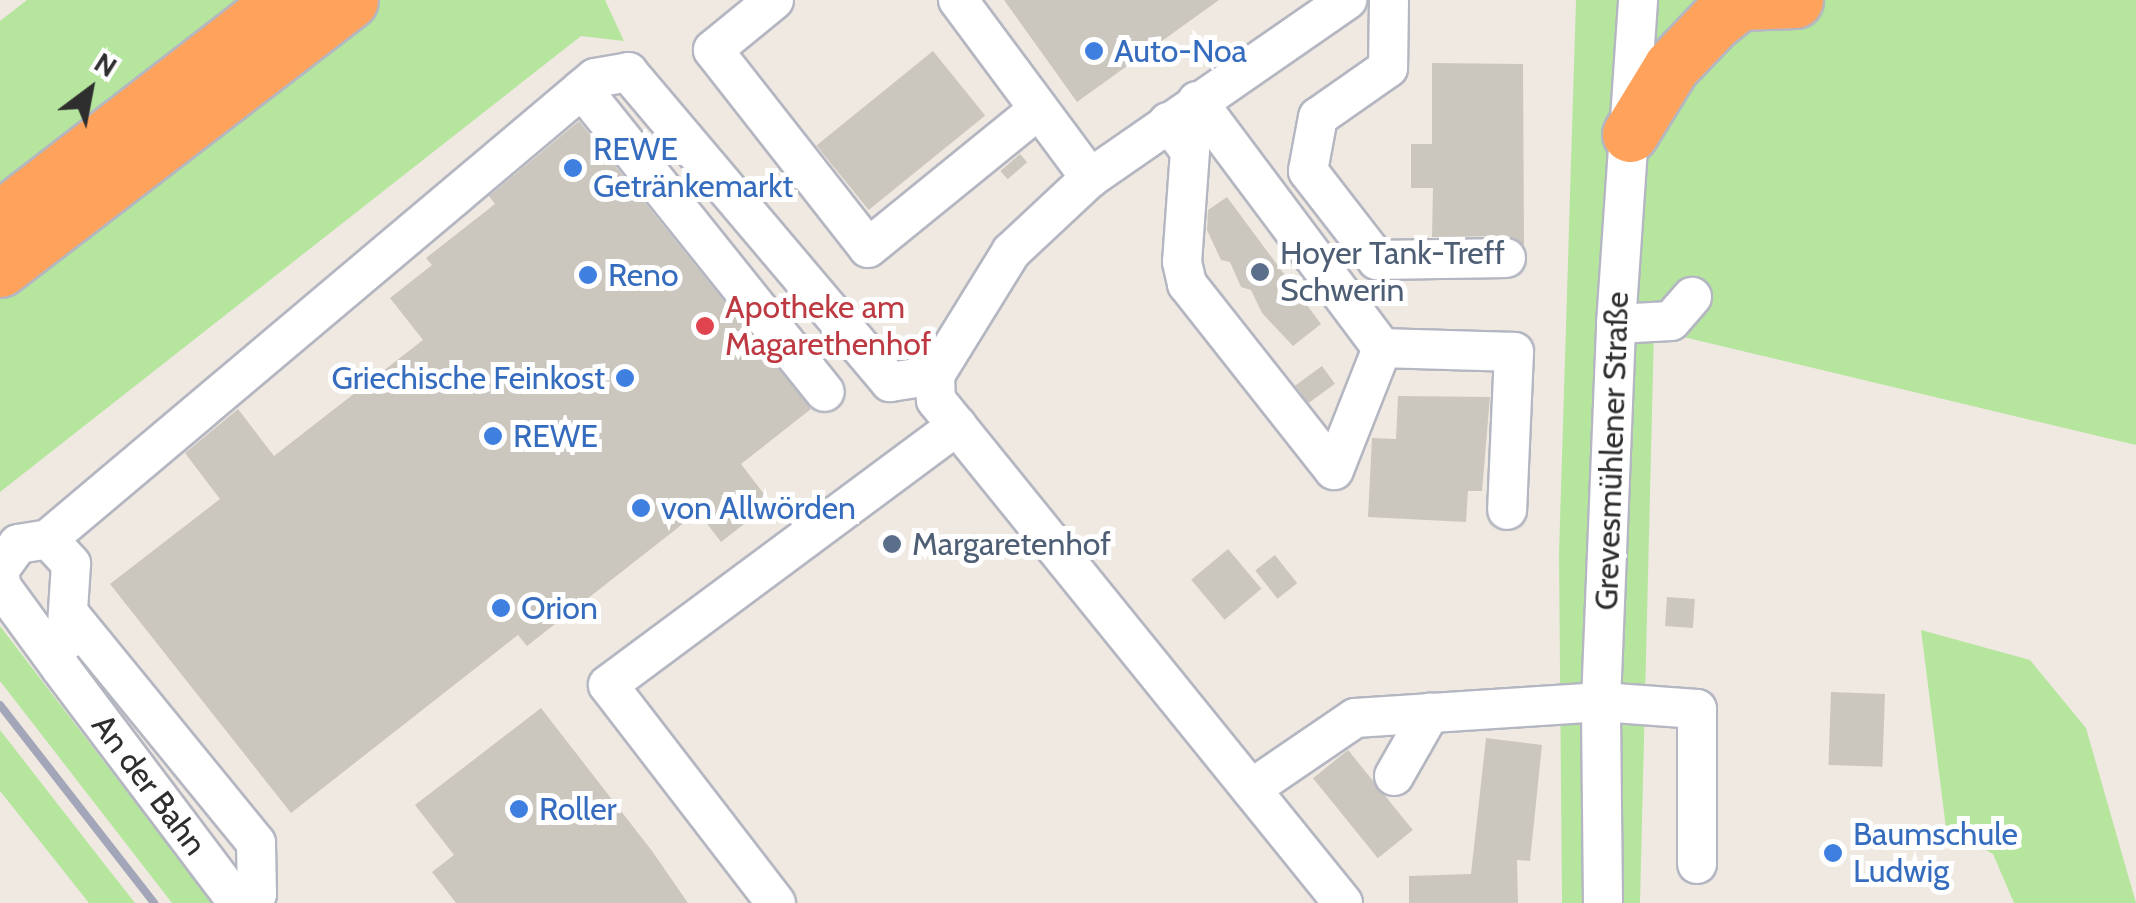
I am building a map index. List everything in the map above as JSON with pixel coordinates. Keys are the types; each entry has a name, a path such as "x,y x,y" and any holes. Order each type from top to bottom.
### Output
{"highway":[{"path":"0,219 283,0"},
{"path":"0,269 350,0"},
{"path":"1630,134 1714,1 1795,0"}],"street":[{"path":"774,0 713,50 868,248 1038,109"},
{"path":"958,0 1090,178"},
{"path":"1343,903 936,400 935,374 1011,252 1090,178 1185,125 1347,0"},
{"path":"1389,0 1388,68 1318,117 1308,172 1377,260 1506,258"},
{"name":"Grevesmühlener Straße","path":"1603,903 1601,702 1616,324 1638,0"},
{"name":"An der Bahn","path":"238,903 1,586 0,571 18,544 48,539 595,78 628,72 781,254"},
{"path":"582,89 824,392"},
{"path":"1185,125 1314,293"},
{"path":"1185,125 1382,348 1514,352 1507,510"},
{"path":"1185,125 1182,262 1188,284 1334,470 1382,348"},
{"path":"739,285 781,254 890,382 935,374"},
{"path":"1616,324 1671,321 1692,297"},
{"path":"776,903 608,685 957,426"},
{"path":"48,539 71,564 71,616 60,667"},
{"path":"71,616 256,843 257,894 246,903"},
{"path":"1251,789 1355,718 1601,702 1697,709 1697,864"},
{"path":"1394,776 1430,713"}],"green space":[{"path":"27,0 605,0 624,41 581,36 0,492 0,21"},
{"path":"1576,0 2136,0 2136,445 1654,330 1640,903 1562,903 1559,554"},
{"path":"0,626 212,903 172,903 0,681"},
{"path":"1921,630 2030,660 2086,728 2136,903 2014,903 1993,854 1946,828"},
{"path":"0,730 135,903 89,903 0,791"}],"building":[{"name":"Auto-Noa","path":"1004,0 1219,0 1077,102"},
{"path":"933,51 985,116 869,210 816,145"},
{"path":"1432,63 1523,64 1524,245 1506,236 1432,237 1433,188 1411,188 1411,144 1432,144"},
{"path":"579,121 811,409 741,464 771,503 721,542 698,512 527,646 518,635 291,813 110,584 220,499 185,453 238,409 274,456 423,340 390,298 432,265 426,258 495,204 489,196"},
{"path":"1020,154 1027,162 1008,179 1000,171"},
{"name":"Hoyer Tank-Treff Schwerin","path":"1227,197 1321,324 1293,346 1262,313 1251,290 1241,287 1230,262 1221,260 1207,230 1208,210"},
{"path":"1322,366 1335,384 1308,403 1295,385"},
{"path":"1398,396 1490,397 1482,491 1468,491 1466,522 1368,517 1372,438 1396,439"},
{"path":"1228,549 1261,589 1225,620 1191,580"},
{"path":"1275,555 1297,583 1277,599 1255,570"},
{"path":"1667,597 1695,599 1693,628 1665,626"},
{"path":"1831,692 1885,694 1882,767 1828,765"},
{"name":"Roller","path":"541,708 688,903 456,903 432,872 454,855 415,805"},
{"path":"1486,738 1542,745 1530,861 1517,860 1518,903 1409,903 1409,876 1471,874"},
{"path":"1348,750 1413,830 1378,858 1313,778"}],"railway":[{"path":"0,705 154,903"}],"place":[{"name":"Auto-Noa","path":"1094,51"},
{"name":"REWE Getränkemarkt","path":"573,168"},
{"name":"Hoyer Tank-Treff Schwerin","path":"1260,272"},
{"name":"Reno","path":"588,275"},
{"name":"Apotheke am Magarethenhof","path":"705,326"},
{"name":"Griechische Feinkost","path":"625,378"},
{"name":"REWE","path":"493,436"},
{"name":"von Allwörden","path":"641,508"},
{"name":"Margaretenhof","path":"892,544"},
{"name":"Orion","path":"501,608"},
{"name":"Roller","path":"519,809"},
{"name":"Baumschule Ludwig","path":"1833,853"}]}
